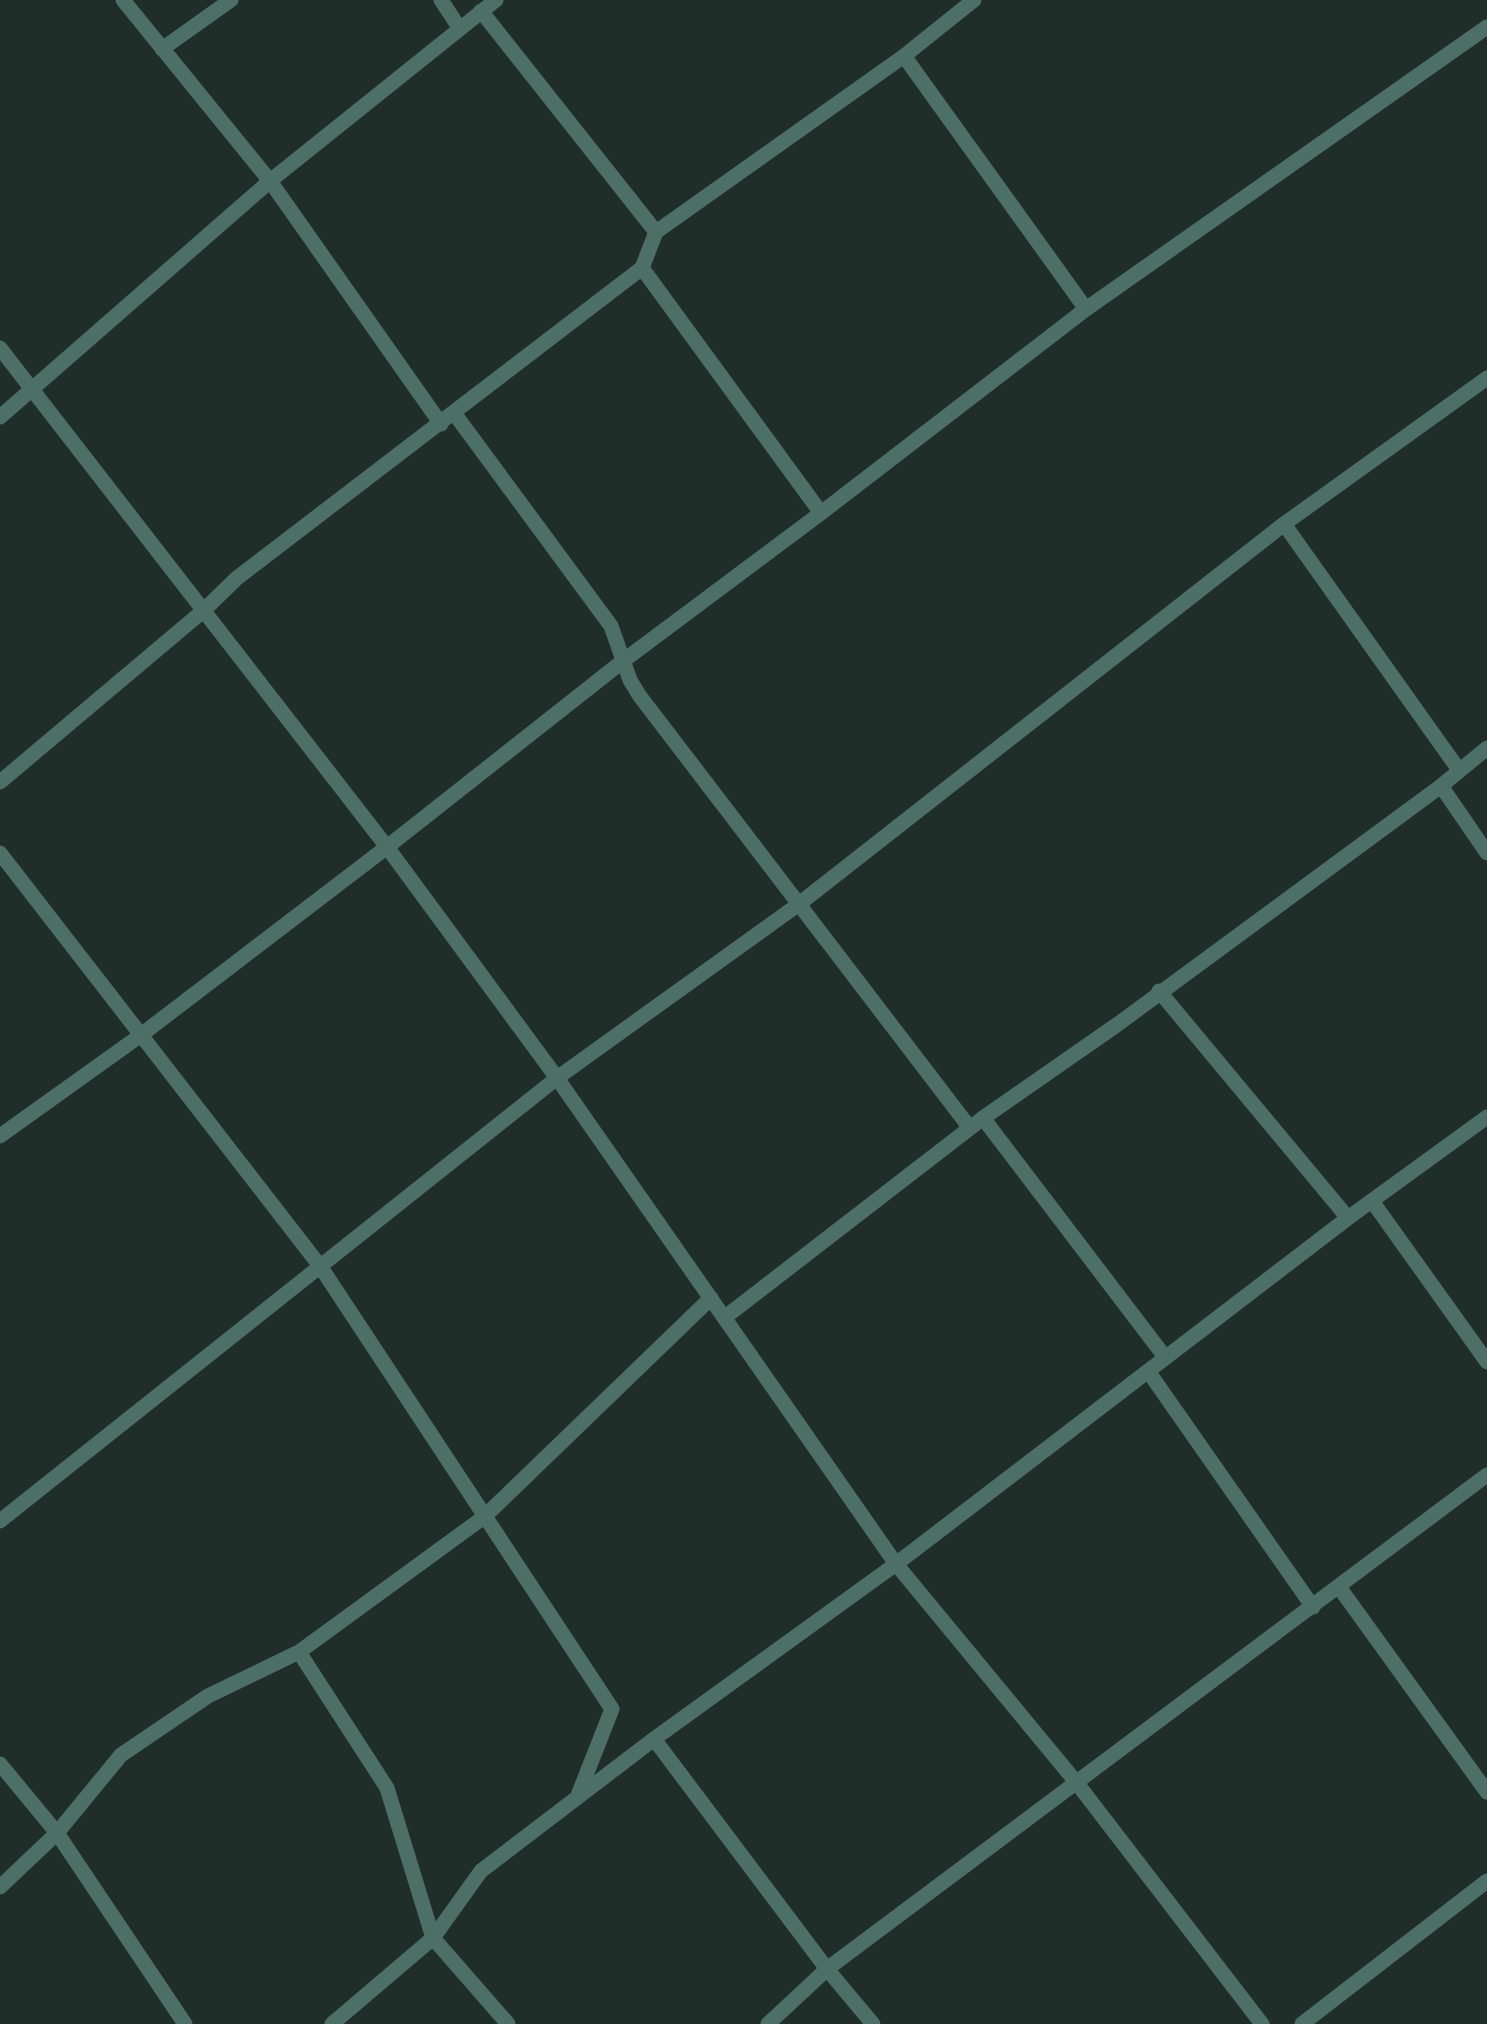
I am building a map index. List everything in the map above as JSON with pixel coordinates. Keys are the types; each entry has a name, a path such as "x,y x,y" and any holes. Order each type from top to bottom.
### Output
{"street":[{"path":"123,0 270,181 441,424"},
{"path":"162,49 231,0"},
{"path":"441,0 460,29"},
{"path":"0,417 270,181 496,0"},
{"path":"0,782 203,611 237,578 642,268 656,232 904,56 974,0"},
{"path":"481,11 656,232"},
{"path":"0,1136 141,1035 387,847 623,661 821,513 1086,309 1487,27"},
{"path":"904,56 1086,309"},
{"path":"642,268 821,513"},
{"path":"0,348 387,847 557,1078 896,1564 1076,1782 1262,2024"},
{"path":"0,1521 557,1078 799,904 1284,524 1487,378"},
{"path":"454,414 604,616 616,638 623,661 639,695 970,1128"},
{"path":"1284,524 1460,770"},
{"path":"724,1318 983,1118 1118,1024 1159,991 1441,786 1487,748"},
{"path":"1441,786 1487,853"},
{"path":"0,853 320,1266 612,1709 577,1798"},
{"path":"1159,991 1348,1218"},
{"path":"983,1118 1165,1357"},
{"path":"332,2024 433,1938 481,1871 654,1739 896,1564 1348,1218 1487,1118"},
{"path":"1372,1201 1487,1362"},
{"path":"0,1887 57,1833 121,1755 208,1696 299,1652 484,1517 711,1298"},
{"path":"1148,1371 1313,1607"},
{"path":"768,2024 827,1969 1487,1475"},
{"path":"1339,1587 1487,1792"},
{"path":"299,1652 387,1788 433,1938 508,2024"},
{"path":"654,1739 827,1969 873,2024"},
{"path":"0,1764 57,1833 185,2024"},
{"path":"1302,2024 1487,1881"}]}
